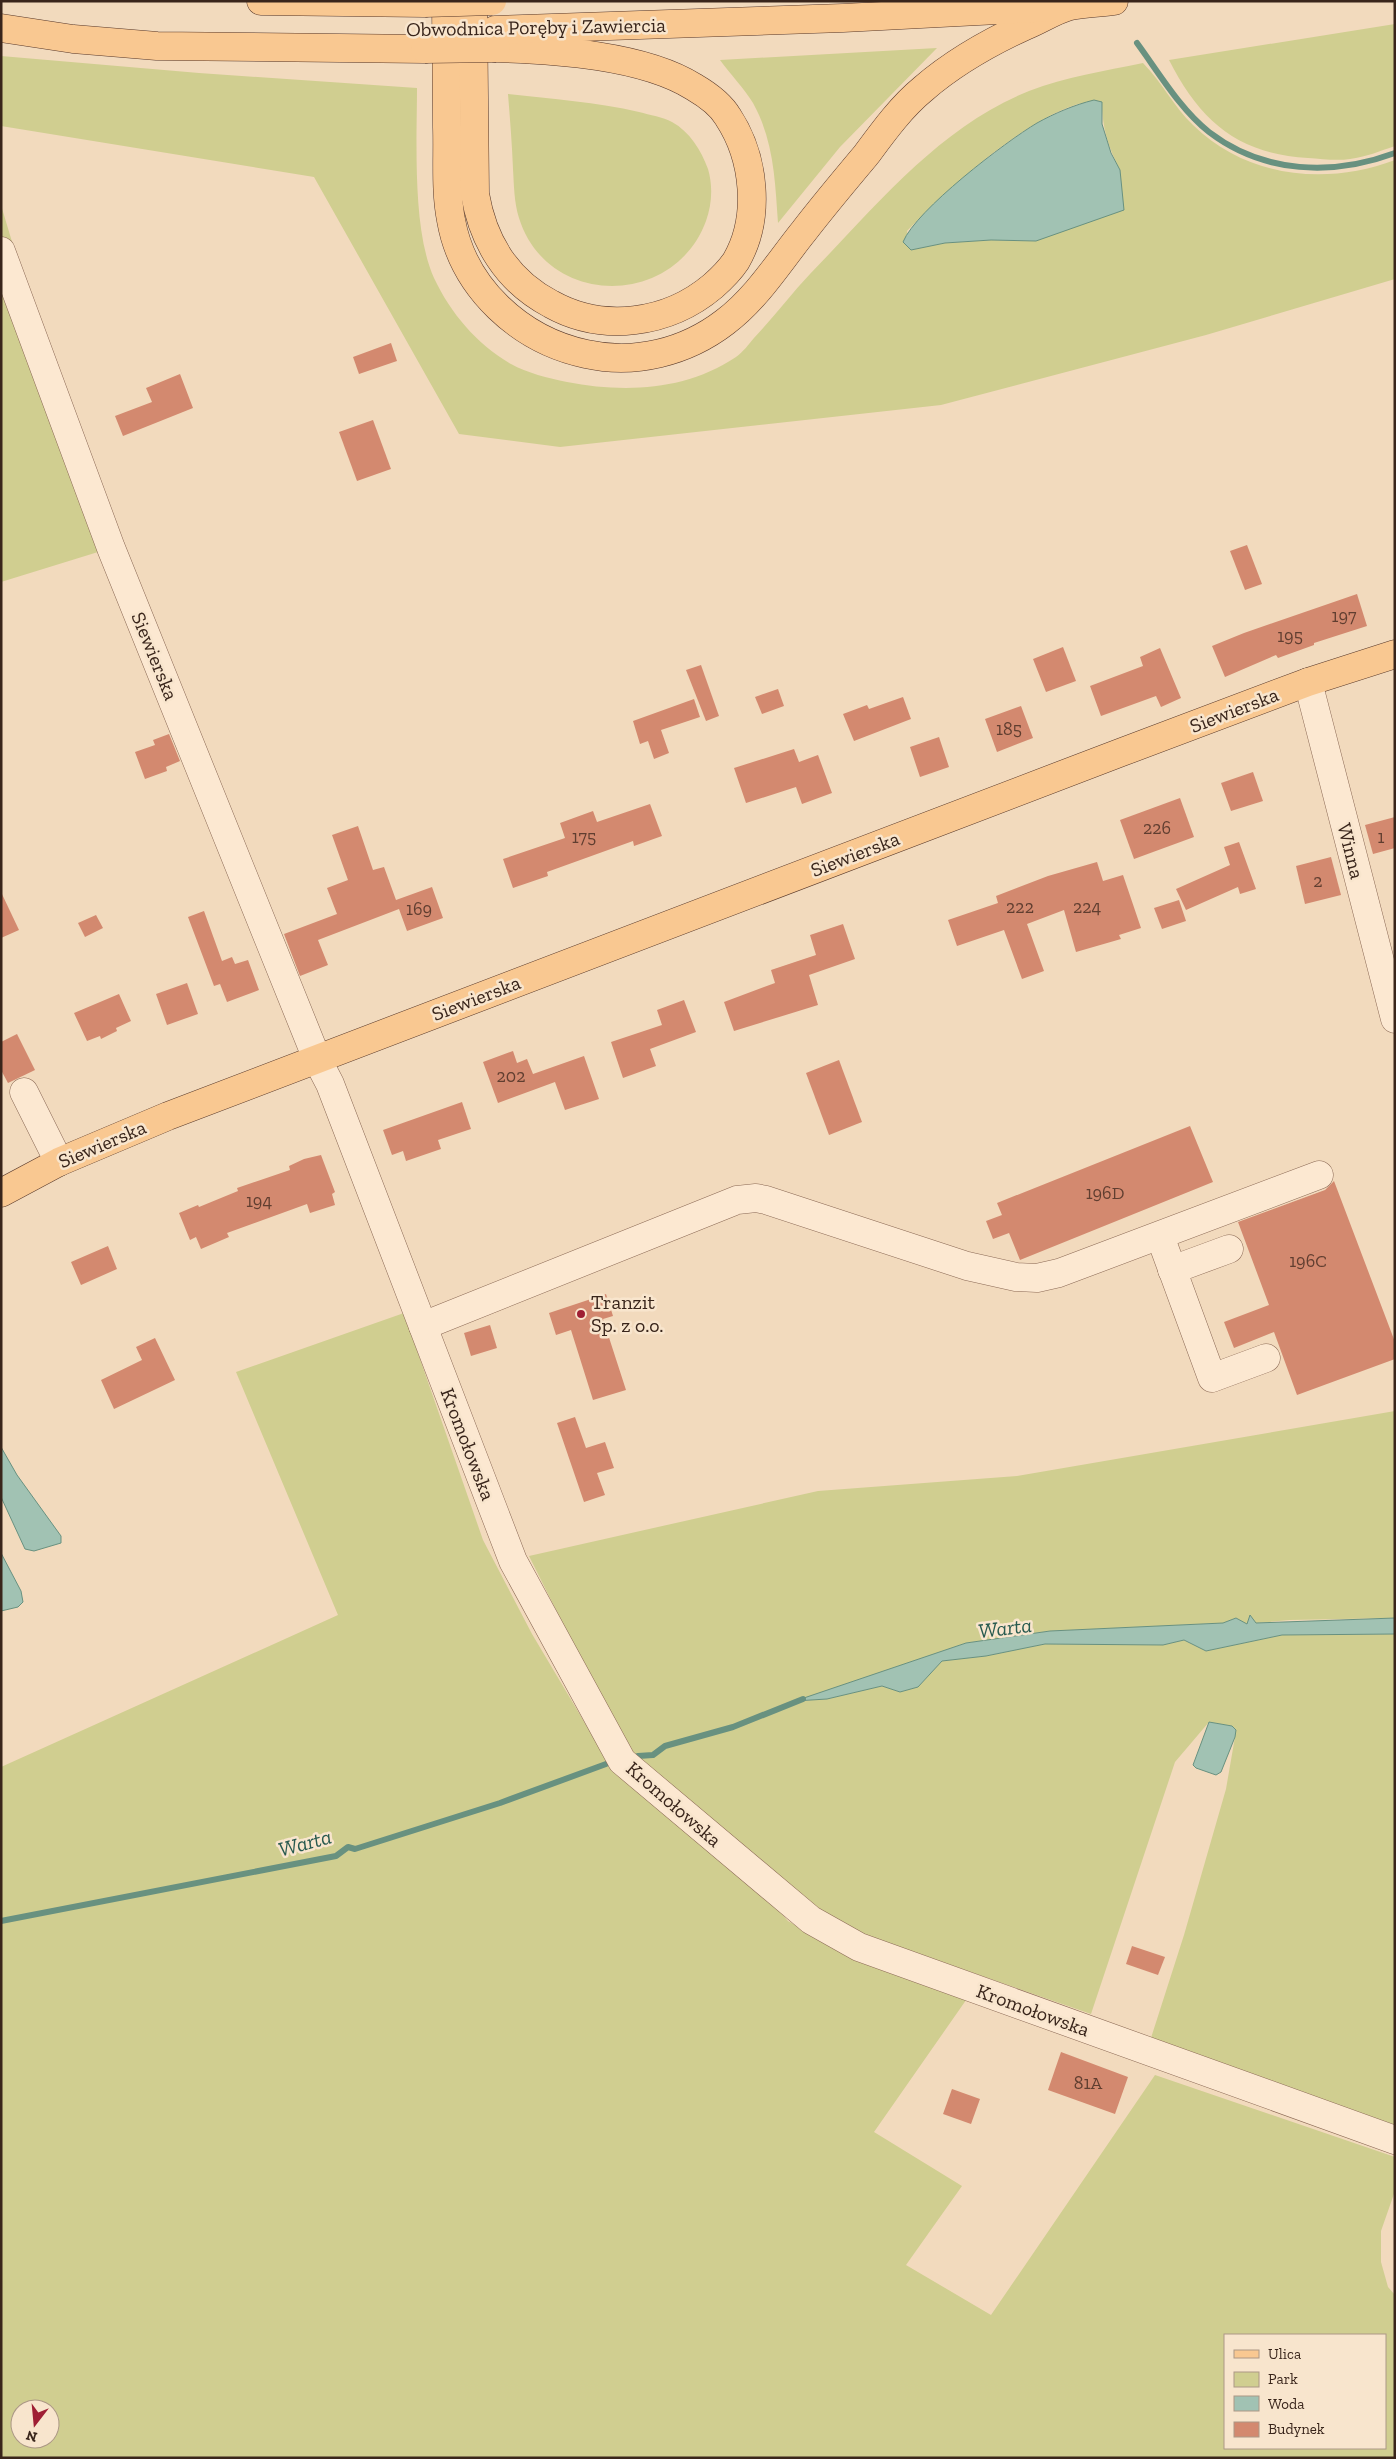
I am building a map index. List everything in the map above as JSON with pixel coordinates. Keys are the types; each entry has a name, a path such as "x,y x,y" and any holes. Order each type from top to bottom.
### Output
{"main road":[{"name":"Obwodnica Poręby i Zawiercia","path":"261,1 492,1"},
{"path":"473,1 475,194 479,219 502,264 519,282 560,310 585,318 609,322 635,321 659,316 683,307 704,294 736,262 745,239 750,216 751,182 743,148 728,115 693,86 644,67 496,39"},
{"path":"436,2 451,220 458,246 469,270 484,292 503,313 524,329 548,342 573,351 600,357 627,358 654,355 680,348 705,336 747,303 887,128 921,90 960,60 1005,36 1070,6 1114,1"},
{"name":"Obwodnica Poręby i Zawiercia","path":"1,27 245,31 426,40 496,39 834,18 1070,6"},
{"name":"Siewierska","path":"1,1193 59,1162 168,1116 1308,682 1395,654"}],"street":[{"name":"Siewierska","path":"1,251 104,531 317,1059"},
{"name":"Winna","path":"1308,682 1395,1019"},
{"name":"Kromołowska","path":"317,1059 330,1084 514,1561 622,1761 811,1920 860,1947 1395,2140"},
{"path":"24,1092 59,1162"},
{"path":"423,1326 746,1198 776,1203 929,1255 1016,1277 1048,1277 1319,1175"},
{"path":"1160,1236 1212,1378 1266,1358"},
{"path":"1172,1270 1229,1248"}],"green space":[{"path":"1395,24 1395,146 1373,154 1345,160 1283,155 1261,150 1241,141 1208,117 1181,82 1169,60"},
{"path":"937,48 840,147 778,223 772,162 760,117 753,103 720,60"},
{"path":"1,56 199,73 417,88 417,184 422,235 434,278 448,304 476,337 511,364 545,377 610,388 632,388 675,383 696,377 736,357 803,282 910,170 966,125 996,106 1043,86 1071,78 1143,63 1193,125 1214,143 1262,166 1288,172 1342,173 1369,168 1395,160 1395,279 1206,335 941,405 560,447 459,434 314,177 1,126","holes":["1102,102 1106,137 1120,170 1036,241 991,240 945,243 911,250 907,231 942,196 985,159 1031,126 1054,114 1075,105"]},
{"path":"508,94 574,101 652,115 672,122 684,131 694,142 705,162 710,175 711,188 711,202 706,221 690,250 667,270 640,282 611,286 582,281 556,269 534,248 517,212 514,193"},
{"path":"1,205 81,472 111,548 1,582"},
{"path":"404,1313 483,1540 532,1634 598,1745 754,1883 788,1921 809,1933 971,1993 874,2132 962,2186 906,2265 991,2315 1155,2075 1395,2157 1395,2191 1381,2231 1381,2262 1388,2287 1395,2295 1395,2458 1,2458 1,1767 338,1615 236,1372"},
{"path":"1395,1411 1395,1618 1290,1620 1247,1624 1236,1618 1223,1623 1050,1631 966,1643 797,1701 827,1699 882,1686 900,1692 918,1687 942,1661 986,1656 1045,1644 1163,1645 1184,1640 1206,1651 1282,1635 1395,1634 1395,2125 1150,2041 1184,1935 1226,1789 1235,1737 1232,1726 1209,1722 1175,1762 1091,2014 861,1934 817,1911 640,1764 580,1658 529,1556 818,1491 1017,1476"}],"water":[{"path":"1094,100 1102,102 1102,124 1111,153 1120,170 1124,210 1036,241 991,240 945,243 911,250 903,242 911,228 943,195 1004,145 1044,119"},
{"path":"1,1447 17,1475 61,1536 61,1543 34,1551 25,1549 1,1497"},
{"path":"1,1553 21,1591 23,1602 18,1607 1,1611"},
{"path":"1250,1615 1256,1623 1395,1618 1395,1634 1282,1635 1206,1651 1184,1640 1163,1645 1045,1644 986,1656 942,1661 918,1687 900,1692 882,1686 827,1699 795,1701 966,1643 1050,1631 1223,1623 1236,1618 1247,1624"},
{"path":"1209,1722 1232,1726 1236,1730 1221,1772 1216,1775 1196,1768 1193,1765"}],"building":[{"path":"391,343 397,361 359,374 353,357"},
{"path":"180,374 193,408 123,436 115,416 152,402 146,388"},
{"path":"373,420 391,469 357,481 339,432"},
{"path":"1247,545 1262,584 1245,590 1230,551"},
{"path":"1357,594 1367,626 1314,643 1314,645 1278,658 1276,655 1225,677 1212,646"},
{"path":"1063,647 1076,681 1046,692 1033,659"},
{"path":"1160,648 1181,698 1161,707 1156,696 1101,716 1090,686 1143,666 1140,657"},
{"path":"701,665 719,716 706,721 686,670"},
{"path":"778,689 784,706 762,714 755,697"},
{"path":"903,697 911,719 854,741 843,714 867,705 869,709"},
{"path":"694,699 700,717 661,730 669,753 654,759 648,741 640,744 633,721"},
{"path":"1021,706 1033,738 997,752 985,719"},
{"path":"169,734 180,761 166,767 167,771 145,779 135,752 155,745 153,740"},
{"path":"939,737 949,767 920,777 910,747"},
{"path":"794,749 799,762 818,755 832,793 802,804 796,787 746,803 734,768"},
{"path":"1253,772 1263,801 1231,811 1221,783"},
{"path":"1180,798 1194,837 1134,859 1120,820"},
{"path":"650,804 662,836 634,846 633,841 547,872 548,876 513,888 503,859 565,838 560,823 593,811 597,822"},
{"path":"1395,817 1395,848 1373,854 1365,825"},
{"path":"358,826 373,870 384,867 396,900 432,887 443,918 407,931 399,909 318,940 328,965 300,976 284,934 337,914 327,888 348,880 332,835"},
{"path":"1239,842 1256,889 1240,894 1238,887 1186,910 1176,889 1230,865 1224,847"},
{"path":"1331,857 1341,895 1305,904 1296,866"},
{"path":"1097,862 1103,881 1123,875 1141,928 1119,935 1121,939 1076,952 1064,910 1027,924 1044,971 1022,979 1004,930 957,946 948,920 998,903 996,896 1048,876"},
{"path":"1,892 19,930 1,938"},
{"path":"1179,900 1186,921 1162,929 1154,908"},
{"path":"204,911 222,961 232,957 235,964 248,960 259,990 227,1002 220,984 214,986 188,917"},
{"path":"96,915 103,928 85,937 78,923"},
{"path":"843,924 855,959 809,975 818,1005 734,1031 724,1002 775,983 771,970 816,955 810,935"},
{"path":"187,983 198,1014 167,1025 156,994"},
{"path":"119,994 131,1021 116,1028 117,1031 101,1039 100,1036 87,1041 74,1013"},
{"path":"684,1000 696,1032 650,1049 656,1066 623,1078 611,1042 662,1025 657,1010"},
{"path":"17,1034 35,1070 8,1083 1,1070 1,1042"},
{"path":"513,1051 517,1063 527,1059 533,1074 584,1056 599,1099 565,1110 555,1082 498,1103 483,1062"},
{"path":"839,1060 862,1122 829,1135 806,1073"},
{"path":"462,1102 471,1129 438,1140 441,1149 406,1161 403,1151 392,1155 383,1130"},
{"path":"1190,1126 1213,1182 1020,1260 1009,1233 993,1239 986,1221 1002,1215 997,1203"},
{"path":"321,1155 335,1192 332,1194 335,1205 310,1213 307,1204 227,1233 229,1237 201,1249 196,1237 190,1240 179,1213 238,1191 237,1188 290,1170 289,1166 304,1159"},
{"path":"1334,1181 1395,1342 1395,1359 1297,1395 1274,1332 1234,1348 1224,1322 1269,1305 1238,1222 1325,1190"},
{"path":"108,1246 117,1269 81,1285 71,1262"},
{"path":"606,1294 613,1316 603,1319 626,1390 593,1400 571,1330 556,1335 549,1313"},
{"path":"490,1325 497,1348 471,1356 464,1333"},
{"path":"155,1338 175,1380 114,1409 101,1380 142,1360 136,1347"},
{"path":"575,1417 586,1448 605,1442 614,1468 597,1473 605,1495 584,1502 557,1423"},
{"path":"1132,1946 1165,1957 1158,1975 1126,1964"},
{"path":"1061,2052 1128,2077 1115,2114 1048,2090"},
{"path":"952,2089 980,2099 971,2124 943,2114"}],"waterway":[{"path":"1137,43 1170,90 1198,123 1230,146 1253,156 1299,167 1323,168 1348,165 1395,153"},
{"name":"Warta","path":"638,1756 653,1755 665,1746 733,1727 803,1699"},
{"name":"Warta","path":"1,1921 336,1856 348,1847 355,1849 500,1803 606,1764"}],"place":[{"name":"Tranzit Sp. z o.o.","path":"581,1314"}]}
